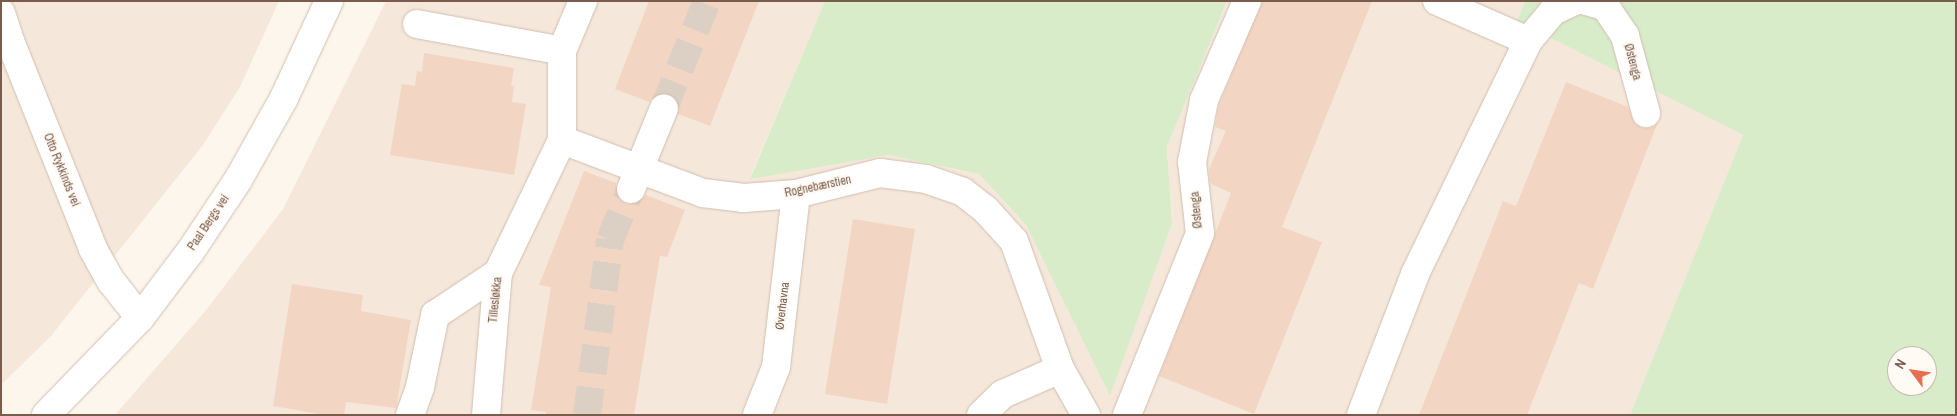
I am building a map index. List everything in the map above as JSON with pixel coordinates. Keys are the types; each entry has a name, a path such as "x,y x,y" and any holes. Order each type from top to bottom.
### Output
{"street":[{"name":"Paal Bergs vei","path":"46,415 140,318 190,252 238,180 284,98 329,1"},
{"path":"562,140 562,51 583,1"},
{"name":"Østenga","path":"1127,415 1200,232 1192,162 1204,100 1247,1"},
{"path":"1438,1 1528,41"},
{"path":"1361,415 1415,274 1528,41 1553,11 1574,1"},
{"name":"Østenga","path":"1586,1 1605,6 1625,36 1646,113"},
{"name":"Otto Rykkinds vei","path":"1,13 10,41 93,250 111,281 140,318"},
{"path":"417,24 562,51"},
{"path":"635,179 664,108"},
{"name":"Rognebærstien","path":"562,140 635,179 703,193 744,198 796,194 880,173 926,179 962,192 985,209 1014,241 1060,369 1086,415"},
{"name":"Tillesløkka","path":"486,415 498,273 562,140"},
{"name":"Øverhavna","path":"757,415 776,367 796,194"},
{"path":"410,415 420,387 434,315 498,273"},
{"path":"981,415 1004,394 1060,369"}],"shaded area":[{"path":"1,1 279,1 240,87 203,145 51,336 1,385"},
{"path":"386,1 825,1 750,178 888,155 979,174 1026,225 1110,395 1172,224 1167,147 1227,1 1525,1 1517,21 1743,135 1630,415 115,415 207,309 283,209"}],"green space":[{"path":"825,1 1227,1 1167,147 1172,224 1110,396 1026,225 979,174 888,155 750,179"},
{"path":"1525,1 1956,1 1956,415 1630,415 1743,135 1517,21"}],"building":[{"path":"649,1 759,1 710,126 678,114 679,106 677,99 669,93 655,95 649,102 615,89"},
{"path":"1262,1 1372,1 1282,227 1322,242 1254,414 1159,376 1231,193 1211,184 1209,169 1226,131 1215,127 1219,105"},
{"path":"424,53 514,68 511,86 514,86 512,102 526,104 514,175 390,155 402,84 415,86 417,71 422,72"},
{"path":"1566,82 1628,107 1635,124 1642,128 1651,128 1658,122 1593,289 1579,283 1527,415 1419,415 1503,201 1516,206"},
{"path":"584,171 616,183 618,198 626,204 640,202 646,195 685,210 667,257 660,256 634,415 546,415 546,412 531,410 551,287 539,285"},
{"path":"853,219 915,229 887,404 825,394"},
{"path":"292,284 363,295 361,311 411,320 396,408 346,402 344,415 325,415 273,406"}],"tunnel":[{"path":"664,108 707,1"},
{"path":"587,415 610,240 631,189"}]}
